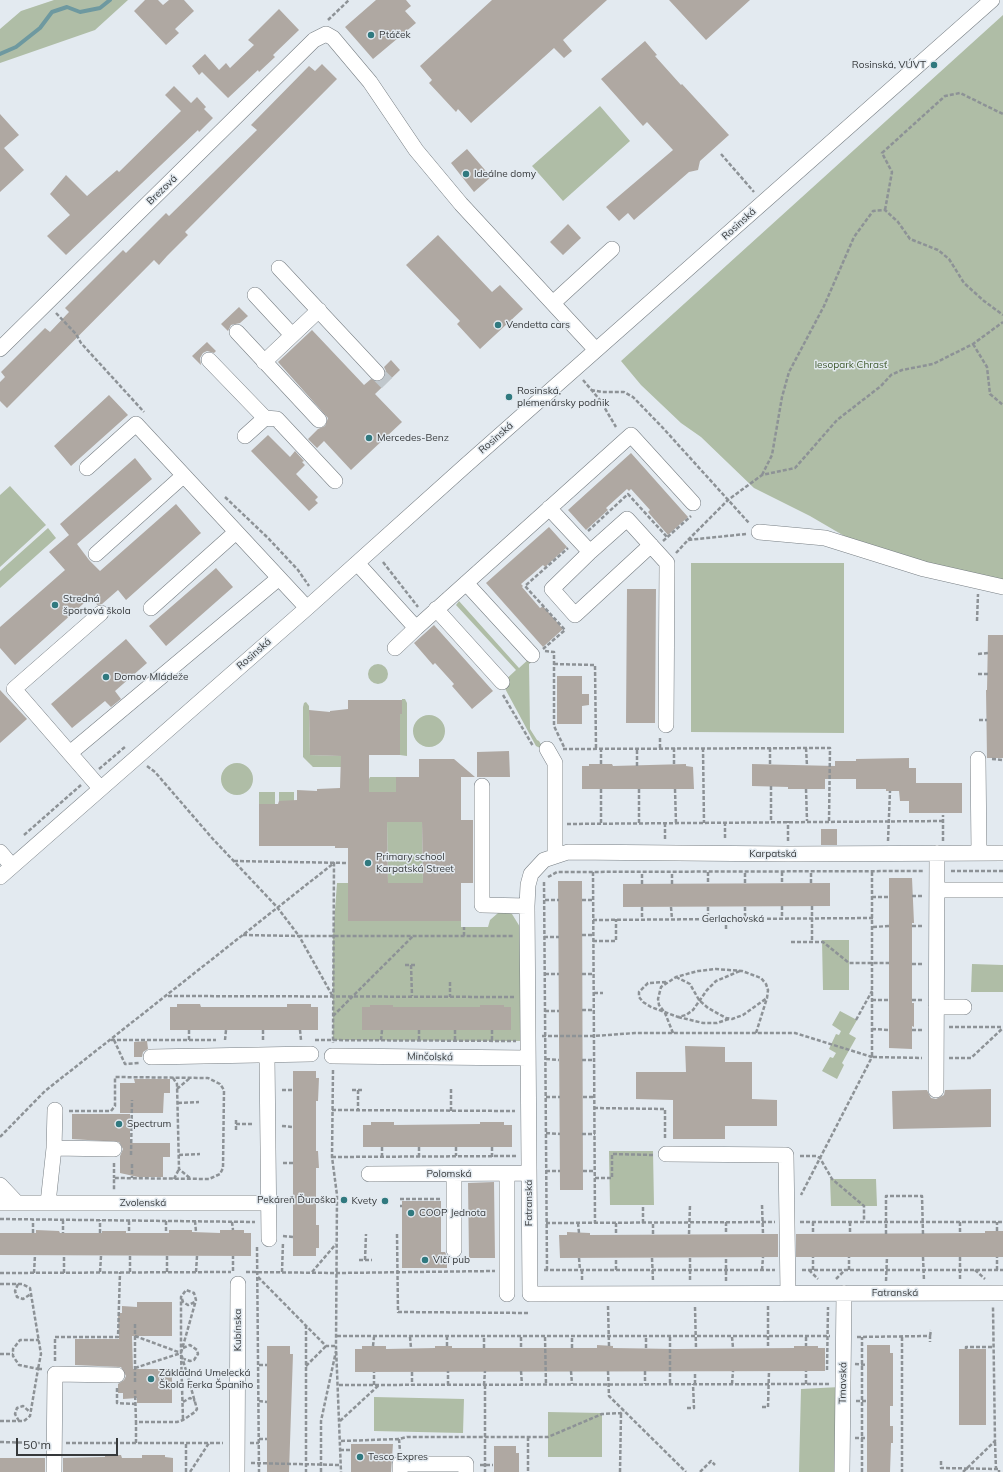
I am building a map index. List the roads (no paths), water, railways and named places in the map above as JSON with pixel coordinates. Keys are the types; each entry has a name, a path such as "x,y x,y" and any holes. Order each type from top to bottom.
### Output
{"street":[{"name":"Rosinská","path":"0,877 307,608 986,2"},
{"name":"Brezová","path":"0,349 314,40 326,34 333,38 370,82 416,150 461,204 553,303"},
{"path":"596,350 553,303 612,249"},
{"path":"279,268 378,373"},
{"path":"255,295 292,335"},
{"path":"264,362 318,310"},
{"path":"237,332 319,420"},
{"path":"209,360 265,418 277,419 335,481"},
{"path":"245,436 265,418"},
{"path":"87,468 136,424 307,608"},
{"path":"394,648 631,435 693,503"},
{"path":"96,554 183,476"},
{"path":"549,508 590,552"},
{"path":"651,545 574,615 552,589 627,519 651,545 667,563 666,725"},
{"path":"151,608 236,532"},
{"path":"759,532 824,538 924,569 1003,587"},
{"path":"357,563 426,619 501,686"},
{"path":"70,753 280,578"},
{"path":"466,583 532,655"},
{"path":"100,788 14,689 101,613"},
{"path":"547,749 554,763 555,824 550,857"},
{"path":"978,759 979,853"},
{"path":"482,786 482,905 527,906"},
{"path":"0,852 12,866"},
{"name":"Karpatská","path":"550,857 568,852 788,854 1003,853"},
{"path":"936,1090 937,871 940,853"},
{"name":"Fatranská","path":"550,857 531,874 528,885 527,906 530,1294 960,1293 998,1299"},
{"path":"937,890 1003,890"},
{"path":"936,1007 964,1007"},
{"path":"151,1058 267,1056 311,1045"},
{"path":"267,1056 269,1239"},
{"name":"Minčolská","path":"332,1056 528,1058"},
{"path":"48,1203 54,1148 55,1110"},
{"path":"54,1148 114,1149"},
{"path":"666,1154 786,1156 788,1293"},
{"name":"Polomská","path":"369,1174 529,1173"},
{"path":"454,1174 454,1250"},
{"path":"506,1174 507,1294"},
{"path":"0,1185 17,1203"},
{"name":"Zvolenská","path":"0,1203 268,1203"},
{"name":"Kubínska","path":"235,1278 243,1468"},
{"name":"Trnavská","path":"842,1472 844,1293"},
{"path":"54,1472 55,1374 87,1372 117,1375"},
{"path":"400,1472 400,1464 466,1464 466,1472"}],"waterway":[{"path":"0,54 16,47 40,28 52,12 67,7 80,12 100,8 110,0"}],"tunnel":[{"path":"377,373 387,383"}],"place":[{"name":"Ptáček","path":"371,35"},
{"name":"Rosinská, VÚVT","path":"934,65"},
{"name":"Ideálne domy","path":"466,174"},
{"name":"Vendetta cars","path":"498,325"},
{"name":"Rosinská, plemenársky podnik","path":"509,397"},
{"name":"Mercedes-Benz","path":"369,438"},
{"name":"Stredná športová škola","path":"55,605"},
{"name":"Domov Mládeže","path":"106,677"},
{"name":"Primary school Karpatská Street","path":"368,863"},
{"name":"Spectrum","path":"119,1124"},
{"name":"Pekáreň Ďuroška","path":"344,1200"},
{"name":"Kvety","path":"385,1201"},
{"name":"COOP Jednota","path":"411,1213"},
{"name":"Vlčí pub","path":"425,1260"},
{"name":"Základná Umelecká Škola Ferka Španiho","path":"151,1379"},
{"name":"Tesco Expres","path":"360,1457"}],"park label":[{"name":"lesopark Chrasť","path":"851,365"}]}
